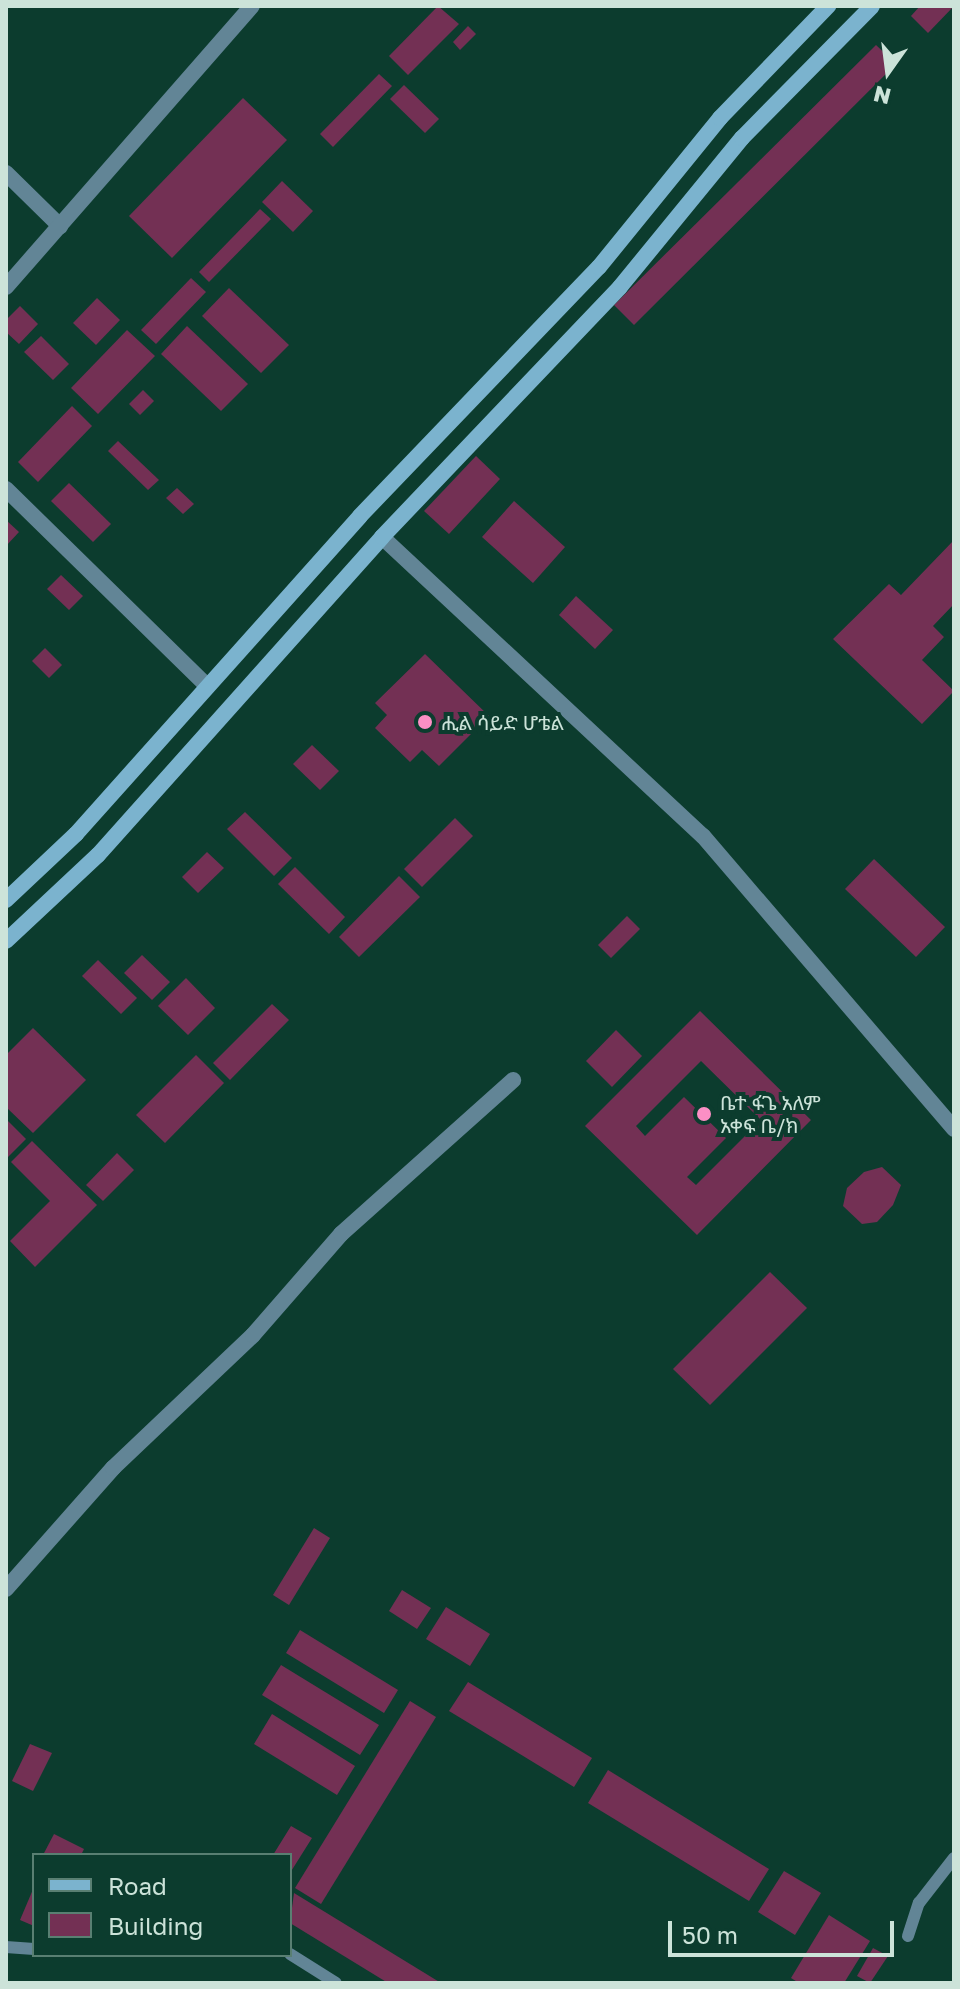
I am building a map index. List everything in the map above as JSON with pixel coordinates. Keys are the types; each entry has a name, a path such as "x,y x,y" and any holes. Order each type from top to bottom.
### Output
{"main road":[{"path":"6,900 76,834 360,516 599,267 720,118 828,6"},
{"path":"6,941 98,855 382,537 620,287 742,138 872,6"}],"street":[{"path":"6,287 252,6"},
{"path":"6,173 60,226"},
{"path":"6,489 207,686"},
{"path":"382,537 703,836 954,1129"},
{"path":"6,1589 113,1468 253,1335 341,1234 513,1080"}],"lane":[{"path":"908,1936 919,1903 954,1858"},
{"path":"6,1947 32,1949"},
{"path":"292,1955 336,1983"}],"building":[{"path":"438,6 459,24 408,75 389,56"},
{"path":"920,6 954,6 928,33 911,16"},
{"path":"468,26 476,34 460,50 453,42"},
{"path":"876,45 896,64 634,325 614,305"},
{"path":"379,74 392,86 333,147 320,134"},
{"path":"404,85 439,119 425,133 390,99"},
{"path":"243,98 287,140 172,258 129,216"},
{"path":"282,181 313,211 293,232 262,202"},
{"path":"260,209 271,219 209,282 199,272"},
{"path":"191,278 206,292 156,344 141,330"},
{"path":"229,288 289,345 261,373 202,316"},
{"path":"97,298 120,320 96,345 73,323"},
{"path":"20,306 38,324 19,344 6,332 6,320"},
{"path":"187,326 248,384 221,411 161,354"},
{"path":"127,330 155,356 98,414 71,388"},
{"path":"41,336 69,364 53,380 24,352"},
{"path":"143,390 154,401 140,415 129,404"},
{"path":"72,406 92,426 38,482 18,462"},
{"path":"118,441 159,480 148,490 108,451"},
{"path":"476,456 500,479 449,534 424,511"},
{"path":"69,483 111,524 93,542 51,501"},
{"path":"177,488 194,504 183,514 166,498"},
{"path":"514,501 565,547 533,583 482,537"},
{"path":"6,520 19,532 6,546"},
{"path":"954,540 954,604 933,626 944,637 922,660 954,691 922,724 833,639 889,584 901,595"},
{"path":"61,575 83,596 69,610 47,589"},
{"path":"576,596 613,630 595,649 559,615"},
{"path":"45,648 62,665 49,678 32,661"},
{"path":"425,654 489,716 439,766 422,750 410,762 375,728 387,715 375,703"},
{"path":"312,745 339,771 320,790 293,764"},
{"path":"245,812 292,858 274,876 227,829"},
{"path":"455,818 473,836 422,887 404,869"},
{"path":"207,852 224,868 198,893 182,877"},
{"path":"874,859 945,927 916,957 845,889"},
{"path":"295,867 345,917 329,934 278,884"},
{"path":"399,876 420,897 359,957 339,937"},
{"path":"627,916 640,929 611,958 598,945"},
{"path":"142,955 170,982 152,1000 124,973"},
{"path":"98,960 137,998 121,1014 82,976"},
{"path":"186,978 215,1008 188,1035 158,1006"},
{"path":"272,1004 289,1020 230,1080 213,1063"},
{"path":"700,1011 811,1120 697,1235 585,1126","holes":["701,1061 761,1120 696,1185 687,1177 726,1138 684,1097 645,1136 636,1126"]},
{"path":"33,1028 86,1080 33,1133 6,1107 6,1055"},
{"path":"616,1030 642,1056 612,1087 586,1061"},
{"path":"196,1055 224,1083 165,1143 136,1115"},
{"path":"6,1119 26,1139 6,1159"},
{"path":"32,1141 97,1205 35,1267 10,1241 50,1201 11,1162"},
{"path":"117,1153 134,1170 103,1201 86,1185"},
{"path":"882,1167 901,1185 893,1205 877,1222 862,1224 843,1206 847,1188 864,1172"},
{"path":"770,1272 807,1308 710,1405 673,1369"},
{"path":"314,1528 330,1538 289,1605 273,1595"},
{"path":"402,1590 431,1608 417,1629 389,1611"},
{"path":"446,1607 490,1634 470,1666 426,1639"},
{"path":"300,1630 398,1690 384,1713 286,1653"},
{"path":"281,1665 379,1725 360,1755 262,1695"},
{"path":"468,1682 592,1758 574,1787 449,1711"},
{"path":"410,1701 436,1717 321,1904 295,1888"},
{"path":"272,1714 355,1766 337,1795 254,1744"},
{"path":"30,1744 52,1753 33,1791 12,1781"},
{"path":"608,1770 769,1869 749,1901 588,1803"},
{"path":"291,1826 312,1838 292,1870 292,1853 274,1853"},
{"path":"54,1834 84,1849 82,1853 44,1853"},
{"path":"784,1871 821,1893 795,1935 758,1912"},
{"path":"32,1892 32,1925 20,1920"},
{"path":"294,1893 441,1983 388,1983 292,1924"},
{"path":"829,1915 870,1941 844,1983 799,1983 791,1978"},
{"path":"873,1948 888,1956 870,1983 857,1976"}],"place":[{"name":"ሒል ሳይድ ሆቴል","path":"425,722"},
{"name":"ቤተ ፋጌ አለም አቀፍ ቤ/ክ","path":"704,1114"}]}
